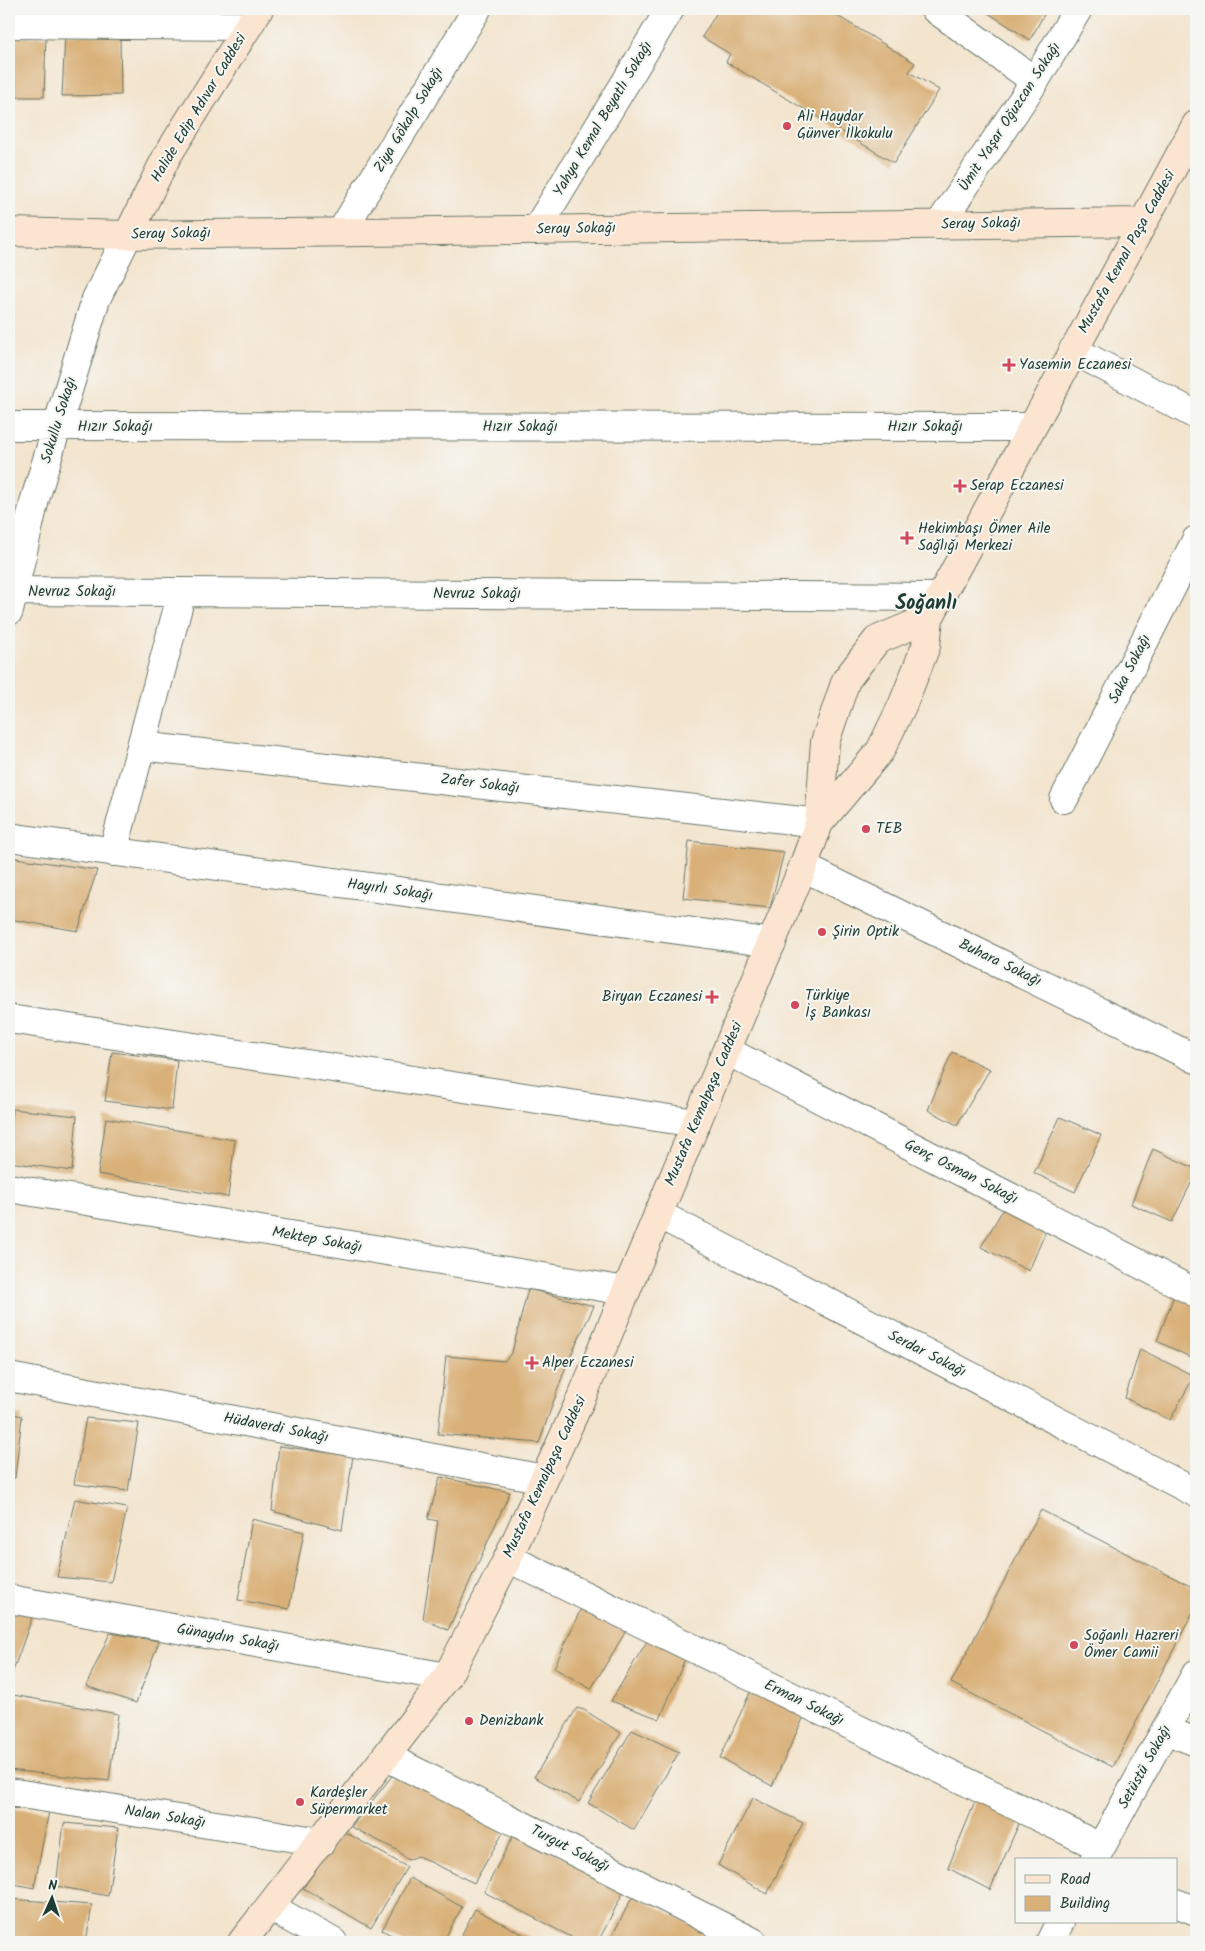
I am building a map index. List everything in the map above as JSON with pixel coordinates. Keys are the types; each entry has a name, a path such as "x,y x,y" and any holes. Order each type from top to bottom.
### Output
{"street":[{"name":"Ziya Gökalp Sokağı","path":"341,232 477,9"},
{"name":"Yahya Kemal Beyatlı Sokağı","path":"536,230 670,9"},
{"path":"935,9 1035,81"},
{"name":"Ümit Yaşar Oğuzcan Sokağı","path":"939,225 1035,81 1078,9"},
{"path":"9,24 254,17"},
{"name":"Halide Edip Adıvar Caddesi","path":"128,235 167,156 254,17"},
{"name":"Mustafa Kemal Paşa Caddesi","path":"819,823 880,751 902,706 926,646 934,608 1196,125"},
{"name":"Seray Sokağı","path":"9,232 128,235 1143,222"},
{"name":"Sokullu Sokağı","path":"11,601 35,499 96,299 128,235"},
{"path":"1074,350 1196,415"},
{"name":"Hızır Sokağı","path":"9,426 1031,427"},
{"name":"Saka Sokağı","path":"1064,799 1196,540"},
{"path":"112,852 182,592"},
{"name":"Nevruz Sokağı","path":"11,601 182,592 934,608"},
{"path":"819,823 825,742 846,680 876,640 934,608"},
{"name":"Zafer Sokağı","path":"141,746 819,823"},
{"name":"Mustafa Kemalpaşa Caddesi","path":"242,1942 388,1757 447,1677 508,1558 584,1392 772,943 819,823"},
{"name":"Hayırlı Sokağı","path":"9,837 772,943"},
{"name":"Buhara Sokağı","path":"803,867 1196,1059"},
{"path":"9,1019 696,1123"},
{"name":"Genç Osman Sokağı","path":"727,1051 1196,1293"},
{"name":"Mektep Sokağı","path":"9,1188 626,1292"},
{"name":"Serdar Sokağı","path":"658,1214 1196,1493"},
{"name":"Hüdaverdi Sokağı","path":"9,1377 544,1478"},
{"name":"Erman Sokağı","path":"508,1558 1097,1854"},
{"name":"Günaydın Sokağı","path":"9,1599 447,1677"},
{"name":"Setüstü Sokağı","path":"1097,1854 1196,1674"},
{"path":"1166,1730 1196,1742"},
{"name":"Turgut Sokağı","path":"388,1757 753,1942"},
{"name":"Nalan Sokağı","path":"9,1792 321,1842"},
{"path":"1178,1904 1196,1911"},
{"path":"270,1907 333,1942"},
{"path":"1050,1942 1059,1924"}],"building":[{"path":"719,9 826,9 915,63 909,72 939,90 894,163 726,62 730,54 702,37"},
{"path":"982,9 1047,9 1030,40"},
{"path":"65,35 120,35 121,95 62,96"},
{"path":"9,37 46,37 44,97 9,97"},
{"path":"689,841 784,852 770,908 683,898"},
{"path":"9,857 97,870 78,931 9,919"},
{"path":"112,1052 177,1060 172,1110 105,1101"},
{"path":"952,1052 990,1069 957,1125 928,1110"},
{"path":"12,1109 77,1116 72,1171 9,1162 9,1135"},
{"path":"1060,1117 1101,1135 1075,1192 1034,1173"},
{"path":"106,1118 235,1140 228,1197 98,1174"},
{"path":"1153,1149 1196,1169 1196,1173 1172,1222 1131,1204"},
{"path":"1005,1206 1048,1226 1029,1271 981,1247"},
{"path":"528,1289 594,1306 566,1366 539,1443 438,1434 446,1356 505,1361 512,1352"},
{"path":"1175,1293 1196,1303 1196,1360 1157,1341"},
{"path":"1140,1349 1194,1376 1170,1420 1125,1398"},
{"path":"9,1413 22,1416 15,1478 9,1477"},
{"path":"86,1418 139,1423 128,1491 74,1484"},
{"path":"279,1446 353,1456 342,1530 272,1511"},
{"path":"440,1477 510,1492 448,1630 423,1619 438,1521 428,1519"},
{"path":"75,1499 127,1508 111,1582 57,1577"},
{"name":"Soğanlı Hazreri Ömer Camii","path":"1041,1510 1196,1589 1196,1606 1113,1767 951,1683"},
{"path":"252,1519 304,1532 289,1609 238,1600"},
{"path":"9,1604 37,1604 9,1682"},
{"path":"583,1604 629,1626 591,1689 554,1668"},
{"path":"110,1633 159,1641 136,1703 86,1686"},
{"path":"650,1636 687,1654 660,1719 611,1701"},
{"path":"753,1686 806,1712 772,1786 720,1758"},
{"path":"13,1695 118,1714 109,1781 9,1770 9,1734"},
{"path":"577,1708 584,1710 621,1733 579,1802 534,1777"},
{"path":"632,1730 679,1752 634,1830 588,1803"},
{"path":"397,1770 511,1819 474,1883 418,1856 408,1860 397,1850 351,1827"},
{"path":"977,1797 1025,1810 990,1890 948,1868"},
{"path":"753,1798 803,1823 767,1894 718,1865"},
{"path":"9,1808 49,1811 34,1888 9,1883"},
{"path":"64,1823 118,1828 108,1896 56,1886"},
{"path":"343,1831 407,1867 371,1928 303,1888"},
{"path":"515,1832 625,1889 598,1942 581,1942 484,1892"},
{"path":"410,1878 462,1907 443,1942 404,1942 382,1930"},
{"path":"633,1895 727,1942 609,1942"},
{"path":"9,1899 92,1905 86,1942 9,1942"},
{"path":"475,1909 528,1937 538,1942 458,1942"}],"place":[{"name":"Ali Haydar Günver İlkokulu","path":"787,126"},
{"name":"Yasemin Eczanesi","path":"1009,365"},
{"name":"Serap Eczanesi","path":"960,486"},
{"name":"Hekimbaşı Ömer Aile Sağlığı Merkezi","path":"907,538"},
{"name":"TEB","path":"866,829"},
{"name":"Şirin Optik","path":"822,932"},
{"name":"Biryan Eczanesi","path":"712,997"},
{"name":"Türkiye İş Bankası","path":"795,1005"},
{"name":"Alper Eczanesi","path":"532,1363"},
{"name":"Soğanlı Hazreri Ömer Camii","path":"1074,1645"},
{"name":"Denizbank","path":"469,1721"},
{"name":"Kardeşler Süpermarket","path":"300,1802"}],"district":[{"name":"Soğanlı","path":"926,604"}]}
